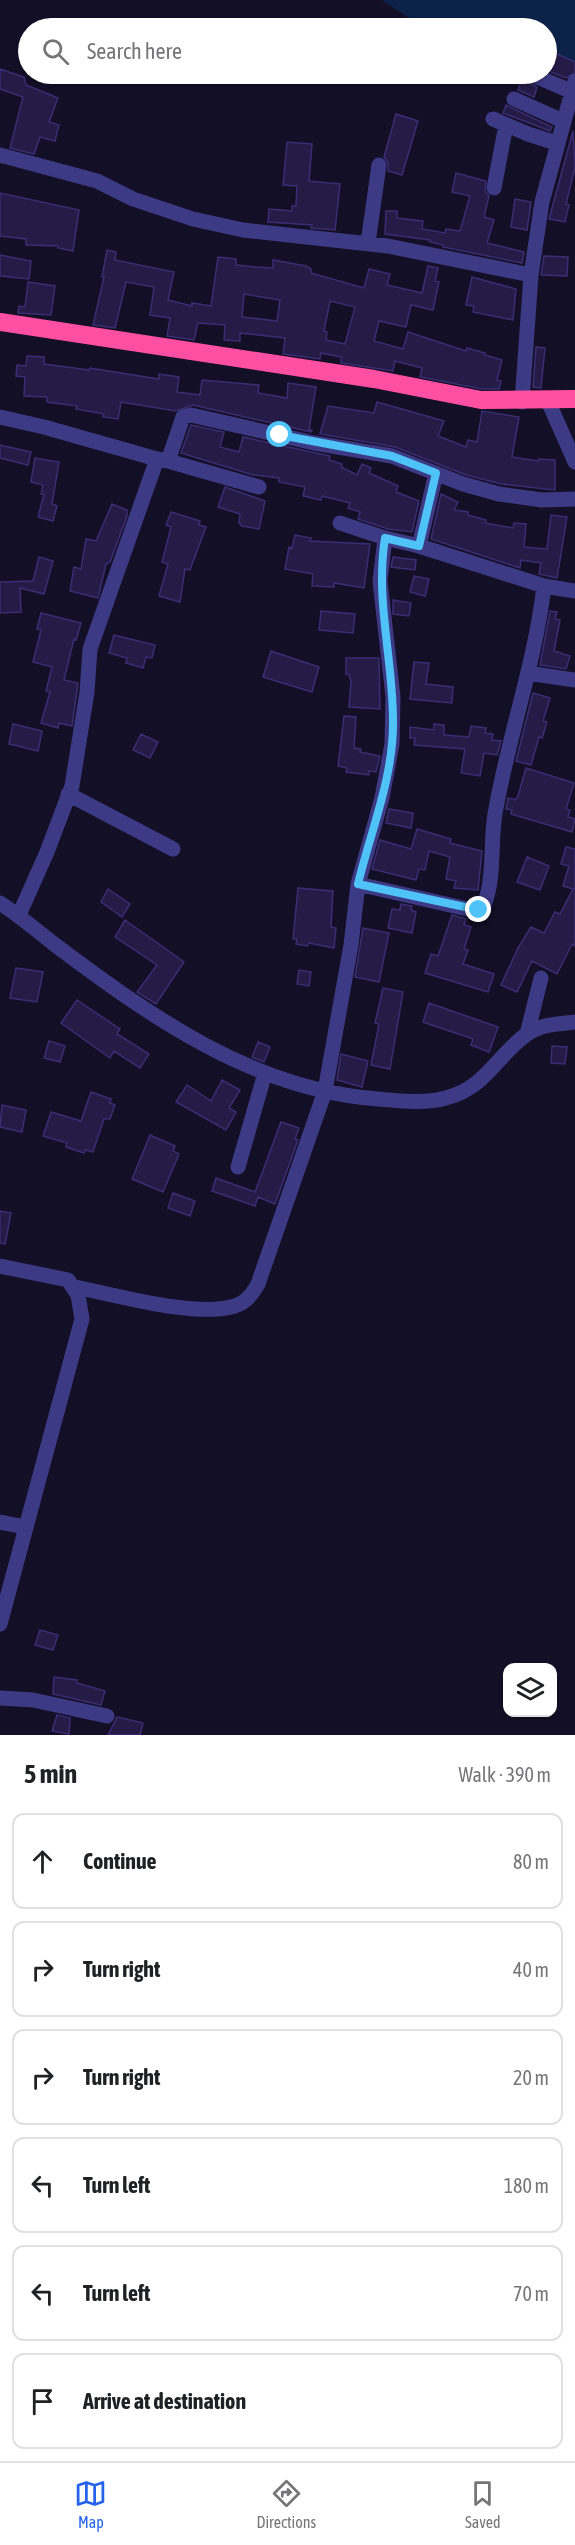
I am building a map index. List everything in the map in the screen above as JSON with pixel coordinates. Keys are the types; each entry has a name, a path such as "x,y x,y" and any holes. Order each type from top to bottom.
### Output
{"highway":[{"path":"0,322 374,379 481,400 522,402 562,400"}],"street":[{"path":"522,402 531,275 542,202 556,142 574,89 557,83"},
{"path":"514,99 563,120"},
{"path":"494,188 499,122 556,142"},
{"path":"0,155 97,181 133,199 194,219 243,230 368,243 531,275"},
{"path":"368,243 379,165"},
{"path":"562,400 575,462"},
{"path":"19,915 47,852 68,794 78,752 90,649 163,460 185,415 314,442 383,453 463,484 499,494 542,500 575,499"},
{"path":"0,417 44,427 260,488"},
{"path":"419,546 436,473"},
{"path":"340,523 544,586 575,591"},
{"path":"75,1287 178,1307 235,1306 249,1299 258,1284 325,1091 351,945 358,884 382,798 392,744 393,697 380,581 385,538"},
{"path":"358,884 472,909 479,910 484,905 494,816 528,673 544,586"},
{"path":"528,673 575,680"},
{"path":"68,794 172,849"},
{"path":"0,903 162,1022 235,1062 325,1091 363,1098 416,1102 446,1098 467,1090 480,1081 527,1034 551,1025 575,1022"},
{"path":"527,1034 541,978"},
{"path":"238,1167 265,1073"},
{"path":"0,1266 68,1280 75,1287 82,1319 0,1624"},
{"path":"0,1522 25,1527"},
{"path":"0,1698 33,1700 107,1716"}],"water":[{"path":"382,0 575,0 575,66 557,58 557,18 409,18"}],"building":[{"path":"557,54 575,62 575,72 566,78 557,74"},
{"path":"0,69 18,75 18,84 26,84 58,98 49,122 59,125 55,141 40,137 34,154 10,148 23,97 0,89"},
{"path":"520,84 532,84 537,87 534,97 518,90"},
{"path":"506,105 552,127 550,131 503,113"},
{"path":"396,114 418,121 402,175 388,171 388,162 384,157"},
{"path":"573,131 575,167 566,204 569,205 565,222 549,219"},
{"path":"287,142 312,144 309,181 340,184 335,230 311,228 312,225 268,222 269,209 292,211 292,206 296,206 297,186 283,185"},
{"path":"456,173 486,181 485,191 489,196 484,217 494,220 487,243 524,252 522,263 443,247 430,240 385,234 386,211 397,211 397,218 423,221 422,229 445,233 446,229 460,231 470,196 452,192"},
{"path":"0,193 79,210 73,251 58,248 58,246 26,245 26,239 0,236"},
{"path":"515,199 531,202 527,230 511,227"},
{"path":"107,250 116,252 115,260 174,272 168,300 192,306 192,303 211,306 218,257 236,259 236,265 273,268 273,260 306,266 311,269 311,273 364,288 369,269 390,274 387,285 422,293 428,266 438,268 435,281 439,282 433,310 411,305 406,327 379,321 374,341 403,349 408,332 466,351 467,348 485,353 485,355 502,360 497,380 501,381 499,389 482,389 420,377 422,368 395,361 393,371 341,363 341,357 321,353 320,359 283,354 285,338 240,333 240,341 224,340 225,325 198,323 194,340 167,336 170,318 150,315 154,287 126,282 115,328 93,325 104,277 102,277","holes":["244,294 280,300 277,321 242,317","330,301 355,307 345,344 326,340 327,332 324,331"]},
{"path":"0,255 31,261 29,279 0,276"},
{"path":"544,256 568,257 567,276 541,275"},
{"path":"472,277 516,289 513,320 473,312 474,306 466,305"},
{"path":"28,282 55,286 51,315 18,313 19,306 25,307"},
{"path":"536,347 545,348 541,388 533,387"},
{"path":"27,356 44,357 44,364 89,370 90,368 159,379 159,374 179,377 177,392 200,395 202,380 259,385 258,393 287,398 288,383 316,387 309,430 312,430 311,432 193,405 176,411 121,402 118,419 103,417 104,414 76,409 77,406 47,402 47,397 24,396 25,377 16,376 17,365 26,366"},
{"path":"377,402 444,421 438,436 466,447 468,440 477,442 482,411 519,417 512,457 538,461 539,459 555,460 555,490 501,484 466,475 395,447 320,434 328,406 374,413"},
{"path":"191,425 224,432 220,447 239,452 243,437 330,456 329,460 342,464 341,467 357,475 362,464 371,468 369,473 398,486 396,492 419,501 412,532 388,529 358,519 360,512 348,508 350,503 322,496 321,500 303,496 305,487 279,482 279,478 253,475 181,453"},
{"path":"0,445 31,452 28,465 0,458"},
{"path":"35,458 59,462 52,504 57,506 53,521 38,517 44,494 41,494 43,485 31,482"},
{"path":"225,487 265,501 259,529 242,526 239,523 240,514 218,507"},
{"path":"441,494 458,502 454,510 468,512 468,515 486,520 485,523 513,528 514,523 526,524 524,547 547,549 551,515 567,517 557,578 539,574 541,563 521,560 520,568 431,539"},
{"path":"112,504 127,510 127,516 110,562 106,564 98,598 70,591 74,567 81,569 86,539 96,541"},
{"path":"171,512 200,521 199,525 206,527 190,570 185,569 180,602 159,596 168,564 162,562 171,527 166,525"},
{"path":"295,535 311,538 310,541 370,544 364,588 334,583 334,587 312,586 313,574 285,569 289,547 292,548"},
{"path":"39,557 53,561 44,594 20,588 21,612 0,613 0,582 33,581"},
{"path":"393,557 416,560 415,570 391,567"},
{"path":"414,576 429,579 425,596 410,592"},
{"path":"393,600 411,603 409,616 393,614"},
{"path":"321,611 355,614 353,633 319,630"},
{"path":"550,611 557,612 555,619 560,620 554,651 570,656 566,669 540,665"},
{"path":"41,613 81,623 76,640 74,639 64,680 78,683 72,726 59,723 58,728 41,723 50,692 46,691 52,667 33,662 41,630 37,629"},
{"path":"114,635 155,645 152,658 146,657 143,668 126,663 127,658 109,653"},
{"path":"271,651 319,667 312,692 263,677"},
{"path":"346,658 379,658 380,709 349,707 351,681 349,674 346,674"},
{"path":"414,662 429,663 426,684 453,687 452,703 410,699"},
{"path":"533,693 550,698 543,721 547,722 542,738 539,737 531,765 516,761"},
{"path":"344,716 356,717 354,748 361,749 360,752 380,756 376,772 369,771 369,775 346,772 347,768 338,766"},
{"path":"13,724 42,731 38,751 9,744"},
{"path":"434,724 444,725 444,735 469,737 471,726 486,728 485,733 493,734 492,740 501,741 497,755 484,753 480,776 461,773 465,749 414,745 415,738 410,738 410,727 434,730"},
{"path":"141,734 158,742 150,758 133,750"},
{"path":"526,768 574,783 566,809 570,810 568,817 575,819 572,832 511,814 512,810 506,809 508,798 515,800 518,796"},
{"path":"389,809 413,813 411,828 386,823"},
{"path":"417,829 451,839 450,843 482,851 478,890 454,888 456,881 446,879 450,857 429,851 425,870 419,869 416,880 372,869 380,840 411,849"},
{"path":"566,847 575,849 575,946 572,944 557,974 532,961 517,992 501,985 518,948 531,927 544,933 555,912 560,914 573,889 563,886 569,866 561,864"},
{"path":"527,857 549,866 540,890 517,882"},
{"path":"298,888 333,891 331,927 336,928 334,948 309,943 307,946 296,944 297,939 293,939"},
{"path":"108,889 130,904 122,917 101,902"},
{"path":"401,904 412,906 411,910 416,912 412,933 388,928 392,909 400,910"},
{"path":"452,915 466,919 464,925 471,927 464,949 468,950 463,964 494,974 488,992 425,973 431,954 438,956"},
{"path":"125,920 184,962 156,1004 137,992 157,965 115,937"},
{"path":"363,928 389,933 379,982 355,977"},
{"path":"16,968 43,972 37,1002 10,998"},
{"path":"299,970 311,972 309,986 297,984"},
{"path":"383,988 403,992 390,1069 371,1065 379,1024 375,1023"},
{"path":"77,1000 120,1029 117,1034 149,1054 140,1068 114,1051 110,1058 61,1023"},
{"path":"429,1003 498,1027 489,1052 471,1045 473,1039 423,1022"},
{"path":"49,1041 65,1046 60,1062 44,1058"},
{"path":"258,1042 270,1047 264,1062 252,1057"},
{"path":"552,1046 567,1047 565,1064 551,1063"},
{"path":"341,1054 368,1061 362,1087 337,1080"},
{"path":"222,1080 240,1090 229,1108 236,1112 226,1130 176,1102 187,1085 211,1101"},
{"path":"91,1092 111,1099 110,1103 115,1105 110,1119 104,1119 93,1152 85,1150 84,1153 66,1147 67,1143 43,1136 51,1112 81,1121"},
{"path":"2,1105 26,1110 22,1132 0,1127"},
{"path":"281,1122 299,1128 295,1139 298,1140 275,1204 258,1197 255,1206 212,1191 216,1178 255,1192"},
{"path":"150,1135 175,1146 173,1151 179,1154 163,1192 132,1179"},
{"path":"173,1193 195,1201 190,1216 168,1208"},
{"path":"0,1211 11,1213 5,1244 0,1243"},
{"path":"40,1630 58,1635 53,1650 35,1645"},
{"path":"54,1677 77,1680 77,1683 105,1691 101,1705 53,1694"},
{"path":"57,1715 70,1718 69,1734 52,1731"},
{"path":"117,1717 143,1723 140,1735 108,1735"}],"route":[{"path":"280,435 392,456 436,473 419,546 385,538 380,581 383,624 393,697 392,744 382,798 358,884 479,910"}]}
